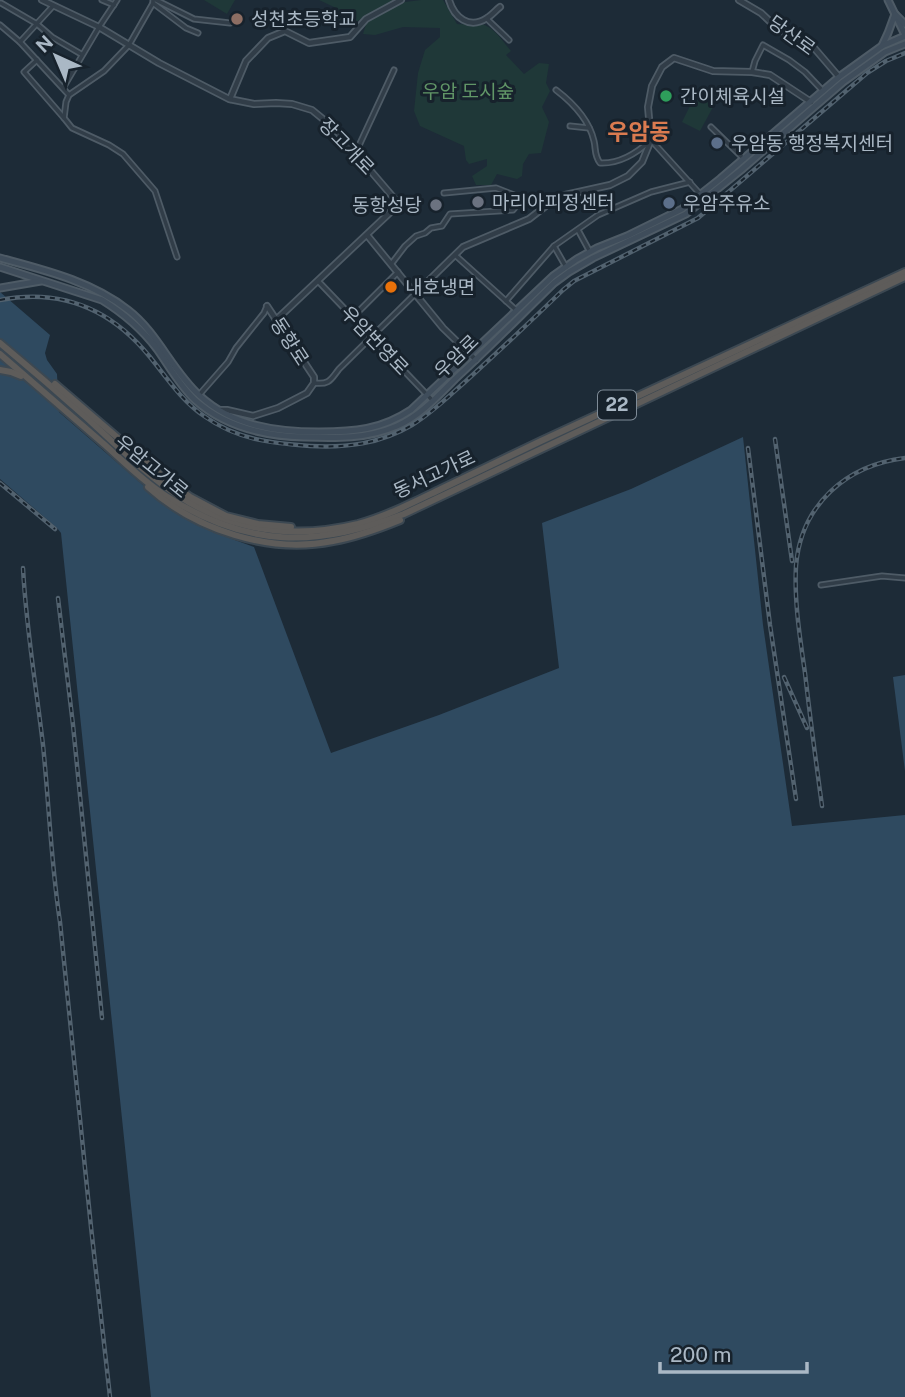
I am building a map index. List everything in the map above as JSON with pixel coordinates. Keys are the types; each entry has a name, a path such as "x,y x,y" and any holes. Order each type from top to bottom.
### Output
{"highway":[{"name":"동서고가로","path":"0,356 164,494 217,524 276,538 322,536 379,524 423,505 905,275"},
{"name":"동서고가로","path":"0,343 159,482 191,503 219,517 276,531 327,530 357,524 402,507 658,386 905,275"},
{"name":"우암고가로","path":"0,356 35,370 167,480 190,497 226,516 258,524 312,527 340,524 402,507"},
{"name":"우암고가로","path":"0,369 19,375 31,383 159,496 202,523 226,532 276,543 315,544 379,528 406,517 423,505"}],"main road":[{"path":"888,0 905,36"},
{"path":"895,14 905,23"},
{"path":"882,46 895,14"},
{"name":"우암로","path":"0,258 93,288 129,310 148,329 199,395 233,418 255,426 283,431 351,432 378,427 396,420 430,398 471,354 553,276 590,252 703,197 813,104 823,91 839,78 882,46 905,36"},
{"name":"우암로","path":"0,267 102,300 116,309 146,335 195,400 224,420 240,427 290,437 351,438 385,430 399,425 476,360 569,272 686,214 744,159 813,104 885,52 905,44"},
{"path":"0,288 44,280"}],"street":[{"name":"장고개로","path":"42,0 99,27 186,78 229,99 254,104 292,104 312,110 334,128 400,204 276,320"},
{"path":"63,88 115,2 102,0"},
{"path":"229,99 246,61 268,38 285,31 309,43 350,37 366,19 401,0"},
{"path":"449,0 452,10 466,22 487,19 500,6"},
{"name":"당산로","path":"739,0 761,13 779,30 809,42 839,78"},
{"path":"154,1 194,19 230,23 236,20"},
{"path":"154,1 186,28 198,33"},
{"path":"64,118 69,95 104,71 129,45 154,1"},
{"path":"1,3 82,55"},
{"path":"20,42 53,6"},
{"path":"487,19 509,40"},
{"path":"0,25 20,42 69,95"},
{"path":"752,72 763,45 797,65 823,91"},
{"path":"314,383 325,383 332,379 463,247 529,219 565,195 610,186 628,176 642,162 651,140 648,107 652,86 662,67 674,58 713,71 770,75 813,104"},
{"path":"37,60 24,72 72,128 123,154 155,191 177,257"},
{"path":"356,152 394,70"},
{"path":"556,90 568,99 587,122 600,163 621,160 643,148 651,140"},
{"path":"570,126 590,128"},
{"path":"711,127 744,159"},
{"path":"651,140 703,197"},
{"path":"506,301 554,246 598,215 651,192 690,182"},
{"path":"392,264 416,236 442,226 452,213 513,210 519,205 514,195 496,188 444,193"},
{"path":"578,230 590,252"},
{"path":"368,234 443,328 476,360"},
{"path":"554,246 566,267"},
{"path":"454,255 516,310"},
{"path":"353,317 398,272"},
{"name":"우암번영로","path":"317,281 430,398"},
{"name":"동항로","path":"199,395 228,362 267,306"},
{"name":"동항로","path":"220,410 253,416 278,408 307,393 314,383 314,377 267,306"},
{"path":"821,585 882,576 905,578"}],"green space":[{"path":"204,0 235,0 227,14"},
{"path":"319,0 395,0 354,23 340,20 334,7"},
{"name":"우암 도시숲","path":"443,0 457,24 480,24 489,27 511,51 506,55 524,74 539,63 549,64 546,83 550,91 542,107 549,122 541,153 529,154 523,164 522,176 517,179 497,174 491,185 476,185 472,176 487,166 487,159 469,164 464,146 420,126 414,111 418,73 425,50 440,37 440,28 403,27 375,35 363,34 367,21 405,2"},
{"path":"700,86 719,96 700,131 682,122"}],"water":[{"path":"0,292 50,335 45,353 57,374 59,412 166,505 213,532 254,547 331,753 439,715 559,668 542,523 631,489 743,437 763,625 792,826 905,815 905,1397 151,1397 61,533 0,479"},
{"path":"905,675 905,771 893,677"}],"railway":[{"path":"0,300 44,297 84,306 102,315 135,340 196,410 217,424 242,435 268,442 310,446 375,441 400,431 433,410 574,281 698,218 867,73 905,53"},
{"path":"775,439 792,561"},
{"path":"748,448 770,625 796,799"},
{"path":"822,806 799,633 796,566 800,544 817,506 831,491 864,469 905,458"},
{"path":"0,483 55,529"},
{"path":"23,568 110,1397"},
{"path":"58,598 102,1018"},
{"path":"784,677 807,728"}],"place":[{"name":"성천초등학교","path":"237,19"},
{"name":"간이체육시설","path":"666,96"},
{"name":"우암동 행정복지센터","path":"717,143"},
{"name":"마리아피정센터","path":"478,202"},
{"name":"우암주유소","path":"669,203"},
{"name":"동항성당","path":"436,205"},
{"name":"내호냉면","path":"391,287"}],"district":[{"name":"우암동","path":"639,132"}]}
